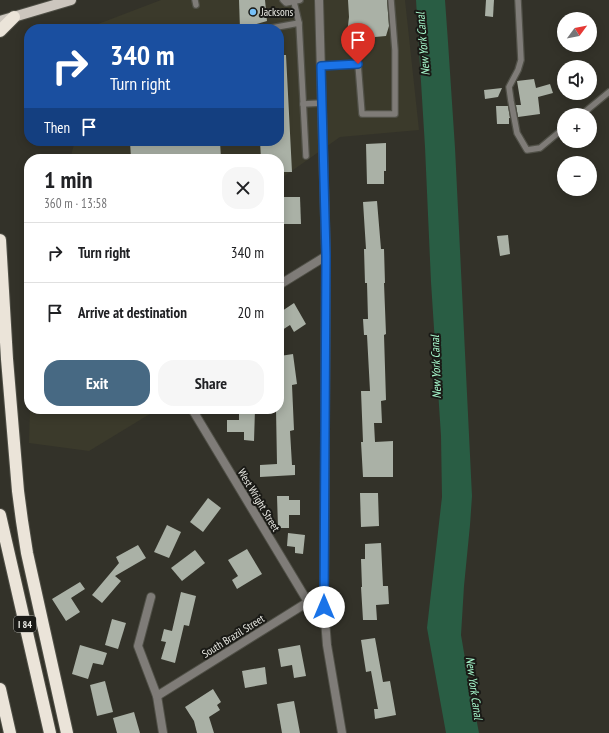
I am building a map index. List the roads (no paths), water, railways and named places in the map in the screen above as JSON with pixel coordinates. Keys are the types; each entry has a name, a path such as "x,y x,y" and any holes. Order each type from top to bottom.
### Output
{"highway":[{"path":"0,31 14,17"},
{"path":"0,240 7,359 18,491 27,553 67,733"},
{"name":"I 84","path":"0,515 50,733"},
{"path":"0,690 10,733"}],"main road":[{"path":"0,21 71,0"}],"street":[{"path":"319,0 326,256 324,607 327,645 342,733"},
{"path":"284,282 326,256"},
{"name":"West Wright Street","path":"195,414 308,602"},
{"path":"151,597 138,646 157,696 163,733"},
{"path":"308,602 324,607"},
{"name":"South Brazil Street","path":"157,696 308,602"}],"lane":[{"path":"283,0 286,3 297,1 306,156"},
{"path":"321,66 358,64 362,114 395,114 395,50 391,0"},
{"path":"518,0 522,60 509,87 517,133 527,150 540,148 557,134"},
{"path":"284,26 299,23"},
{"path":"589,108 609,92"},
{"path":"303,104 322,103"}],"water":[{"name":"New York Canal","path":"416,0 445,0 455,148 472,496 461,635 479,733 446,733 427,628 442,497 441,436"}],"place":[{"name":"Jacksons","path":"253,12"}]}
